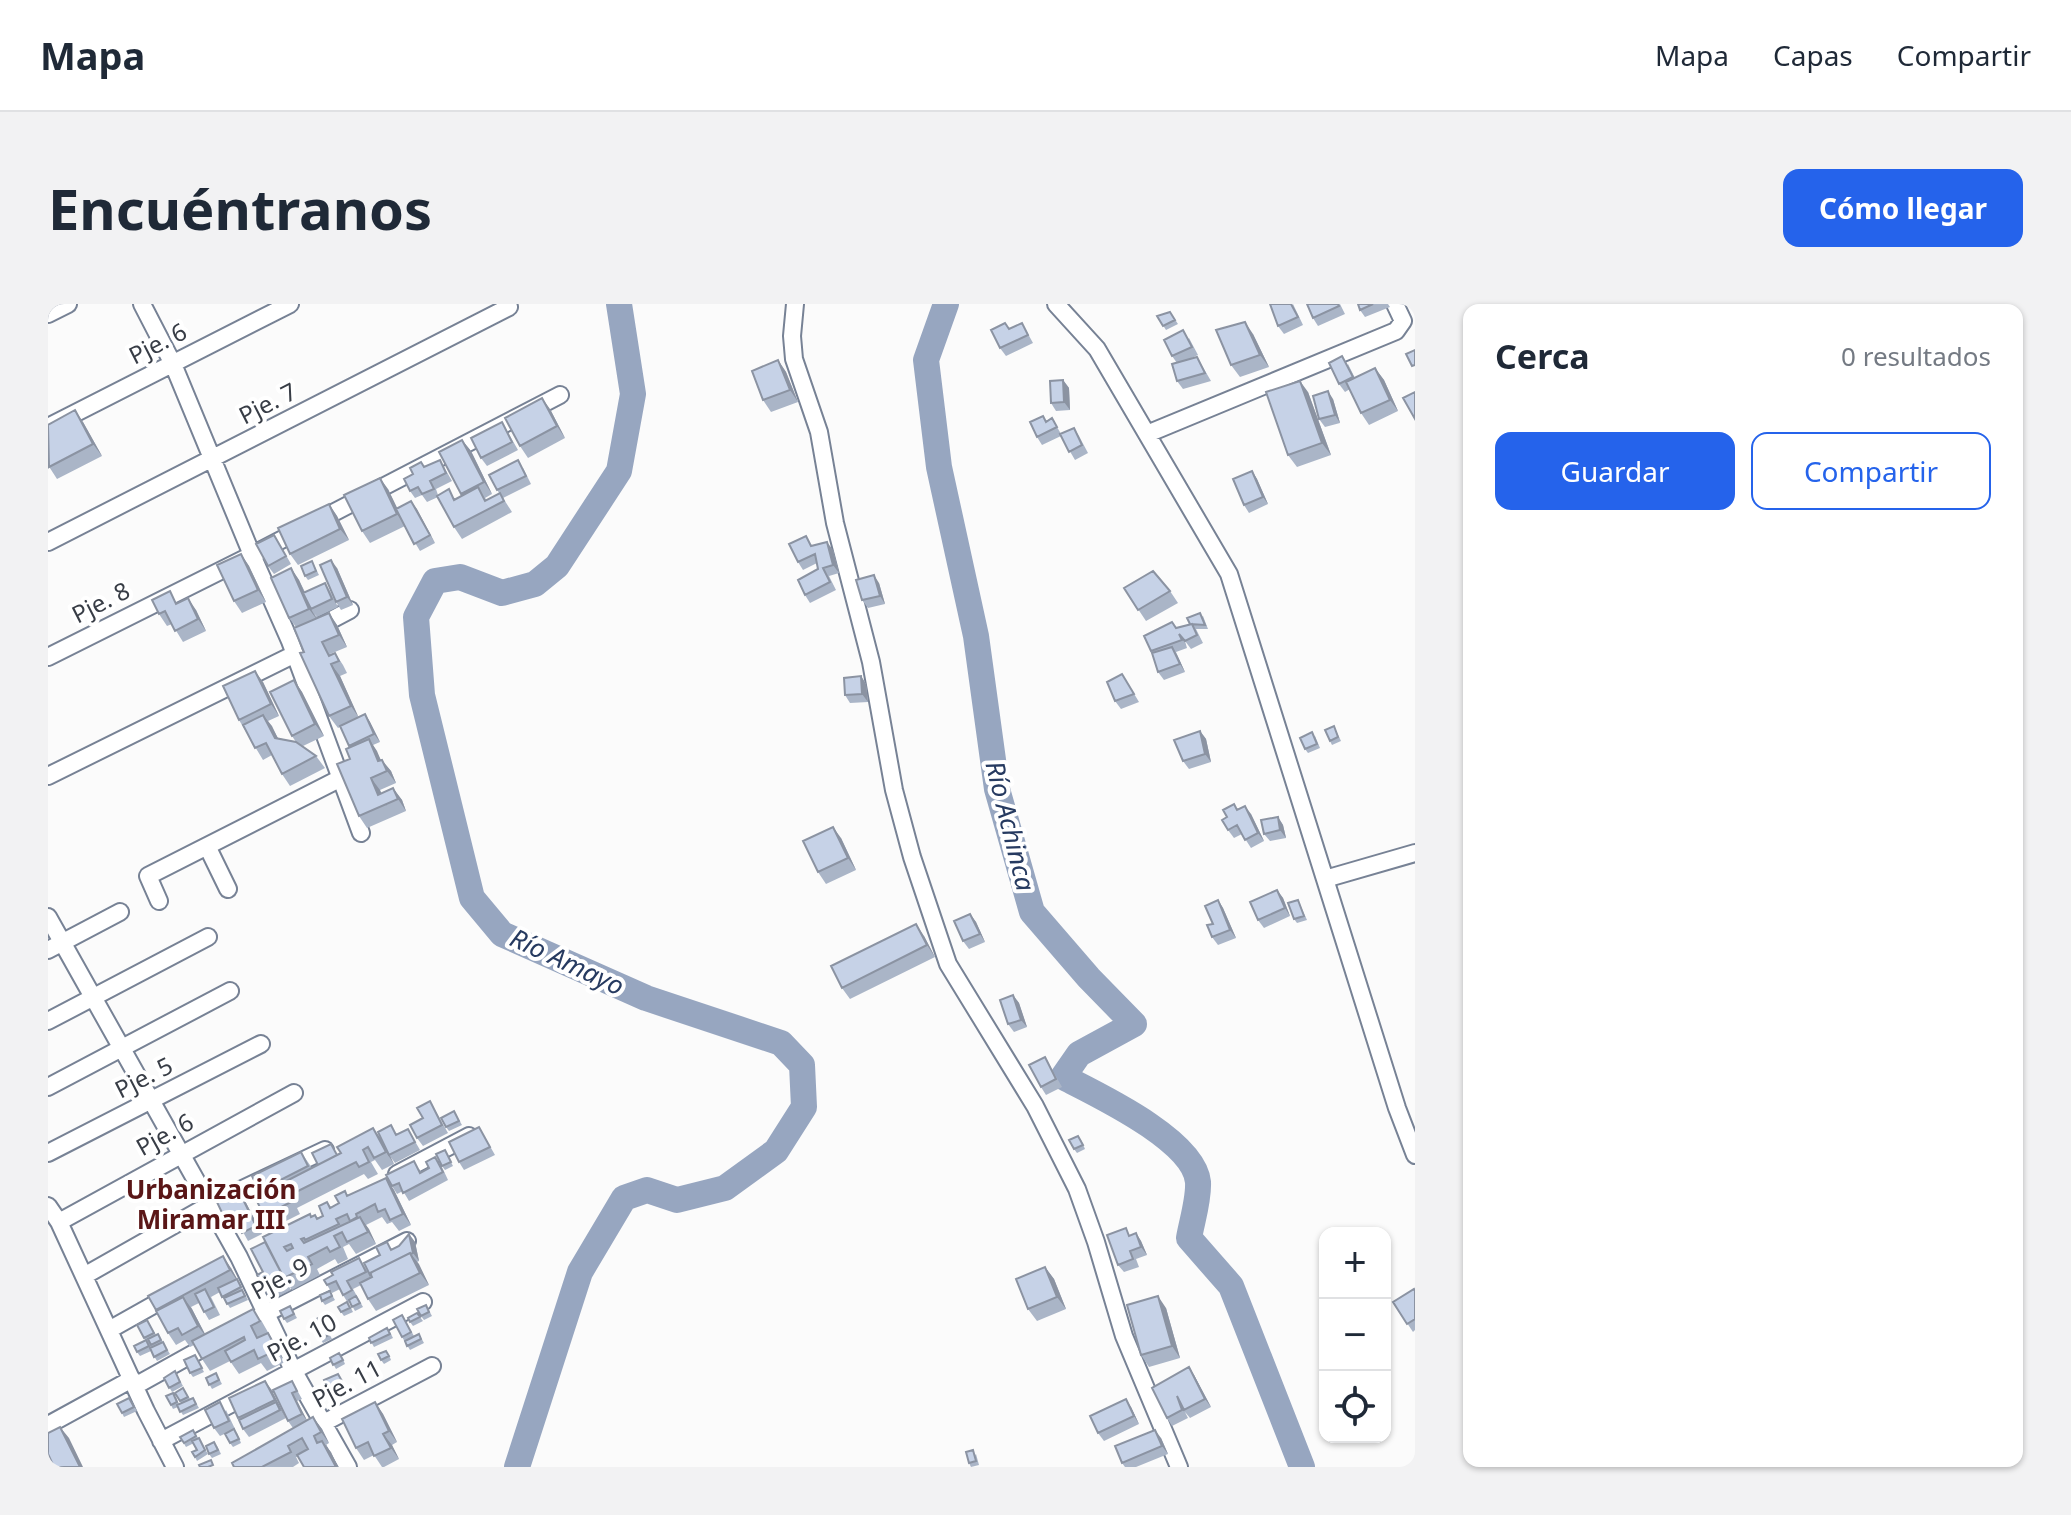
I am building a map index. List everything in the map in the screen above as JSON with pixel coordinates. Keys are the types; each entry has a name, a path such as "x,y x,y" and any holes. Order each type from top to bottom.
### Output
{"street":[{"path":"48,314 68,304"},
{"path":"142,304 173,364 293,648 361,833"},
{"name":"Pje. 6","path":"48,427 290,304"},
{"path":"795,304 792,336 794,359 819,432 835,523 871,662 894,790 916,871 948,964 1035,1106 1077,1189 1124,1336 1179,1467"},
{"path":"1056,304 1097,349 1229,574 1397,1108 1415,1155"},
{"path":"1147,434 1396,331 1403,321 1395,304"},
{"name":"Pje. 7","path":"48,542 509,307"},
{"name":"Pje. 8","path":"48,657 560,395"},
{"path":"48,776 293,648 350,610"},
{"path":"159,901 148,876 341,778"},
{"path":"207,846 228,889"},
{"path":"1325,879 1415,853"},
{"path":"55,946 120,912"},
{"path":"48,917 55,946 94,997 211,1204 268,1312 293,1370 348,1467"},
{"path":"48,1021 208,937"},
{"path":"48,1087 230,991"},
{"name":"Pje. 5","path":"48,1153 261,1044"},
{"name":"Pje. 6","path":"59,1222 294,1093"},
{"path":"389,1178 470,1135"},
{"path":"84,1276 211,1204 325,1150"},
{"path":"48,1206 59,1222 175,1467"},
{"name":"Pje. 9","path":"48,1425 407,1241"},
{"path":"109,1330 187,1286"},
{"name":"Pje. 10","path":"161,1441 423,1302"},
{"name":"Pje. 11","path":"296,1438 432,1366"}],"building":[{"path":"1270,304 1291,304 1298,317 1278,326"},
{"path":"1307,304 1338,304 1339,306 1313,318"},
{"path":"1358,304 1373,304 1360,310"},
{"path":"1170,312 1175,320 1163,326 1157,316"},
{"path":"1245,322 1260,355 1231,365 1216,330"},
{"path":"1005,323 1009,329 1022,323 1028,335 1000,348 991,330"},
{"path":"1183,330 1192,347 1172,356 1164,340"},
{"path":"1415,350 1415,365 1412,366 1406,354"},
{"path":"1342,356 1353,377 1339,384 1329,363"},
{"path":"1197,357 1205,373 1177,381 1172,364"},
{"path":"778,360 790,390 763,400 752,371"},
{"path":"1375,368 1390,400 1361,413 1346,382"},
{"path":"1063,380 1064,402 1051,403 1050,381"},
{"path":"1300,381 1322,443 1288,455 1266,392"},
{"path":"1328,391 1335,415 1319,419 1313,396"},
{"path":"1415,392 1415,419 1403,398"},
{"path":"542,398 557,426 520,446 505,418"},
{"path":"75,410 93,444 49,467 48,425"},
{"path":"1043,416 1046,422 1052,418 1057,427 1037,437 1030,422"},
{"path":"502,422 512,442 481,458 471,438"},
{"path":"1074,428 1082,445 1069,452 1060,434"},
{"path":"462,440 484,482 461,494 439,452"},
{"path":"440,460 446,473 430,481 434,489 422,494 418,487 410,491 404,479 413,474 410,468 421,462 424,467"},
{"path":"518,460 526,476 497,490 489,475"},
{"path":"1252,471 1263,497 1244,505 1233,479"},
{"path":"380,478 397,514 362,531 344,495"},
{"path":"478,487 485,501 500,493 504,501 454,527 437,496 449,489 454,500"},
{"path":"411,501 430,535 414,544 396,509"},
{"path":"329,504 340,529 290,554 278,528"},
{"path":"274,535 286,556 268,566 256,544"},
{"path":"806,536 811,546 827,542 833,565 823,568 830,582 805,595 798,580 818,569 815,554 798,562 789,544"},
{"path":"241,554 258,590 234,601 217,565"},
{"path":"331,560 347,597 336,602 320,565"},
{"path":"312,561 316,571 305,576 301,566"},
{"path":"291,568 309,609 289,618 271,578"},
{"path":"1153,571 1170,591 1138,610 1124,588"},
{"path":"874,575 880,596 862,600 856,580"},
{"path":"325,583 332,599 311,609 303,593"},
{"path":"170,591 176,604 188,598 198,619 175,631 165,611 159,614 152,600"},
{"path":"329,613 339,635 322,642 329,656 335,653 339,661 331,664 351,706 329,716 300,653 304,652 294,628"},
{"path":"1200,613 1205,625 1190,624 1187,618"},
{"path":"1172,622 1176,628 1192,624 1197,635 1185,641 1179,634 1182,640 1151,651 1144,636"},
{"path":"1172,647 1180,664 1158,672 1152,653"},
{"path":"255,671 271,704 239,720 223,686"},
{"path":"1122,674 1134,694 1115,701 1107,682"},
{"path":"861,676 862,694 845,695 844,678"},
{"path":"294,680 315,724 292,736 270,692"},
{"path":"365,714 374,734 349,746 340,726"},
{"path":"263,715 275,738 296,742 316,756 282,774 266,743 255,748 243,725"},
{"path":"1334,726 1338,737 1330,741 1325,730"},
{"path":"1200,731 1205,754 1183,761 1174,740"},
{"path":"1312,732 1317,744 1305,749 1300,738"},
{"path":"369,739 378,761 382,760 387,771 371,778 378,795 393,788 398,799 359,816 337,764 350,759 346,749"},
{"path":"1234,804 1237,810 1245,806 1258,833 1245,840 1237,825 1228,830 1222,820 1227,817 1223,810"},
{"path":"1278,817 1280,830 1264,834 1261,820"},
{"path":"833,827 848,858 818,872 803,841"},
{"path":"1277,890 1285,908 1258,920 1250,902"},
{"path":"1218,900 1230,930 1212,937 1207,925 1213,924 1205,906"},
{"path":"1298,900 1304,916 1294,919 1288,903"},
{"path":"970,914 980,934 963,941 954,921"},
{"path":"916,924 927,945 842,988 831,966"},
{"path":"1013,995 1021,1020 1008,1024 1000,1000"},
{"path":"1045,1057 1056,1079 1041,1087 1029,1065"},
{"path":"430,1101 442,1125 417,1138 410,1125 423,1118 417,1108"},
{"path":"454,1111 459,1121 446,1127 441,1118"},
{"path":"391,1125 396,1135 408,1129 415,1142 389,1155 378,1132"},
{"path":"479,1127 490,1147 459,1162 449,1142"},
{"path":"373,1128 386,1152 374,1158 368,1147 363,1150 369,1162 359,1167 356,1162 288,1196 291,1202 264,1216 255,1197 341,1153 337,1147"},
{"path":"1078,1136 1083,1145 1074,1149 1069,1140"},
{"path":"331,1144 337,1155 318,1165 312,1153"},
{"path":"445,1150 451,1162 442,1166 436,1154"},
{"path":"301,1152 308,1166 259,1191 252,1176"},
{"path":"435,1157 443,1172 403,1193 399,1183 392,1186 386,1175 414,1161 420,1173 429,1168 426,1162"},
{"path":"386,1178 403,1214 390,1220 385,1209 378,1212 375,1204 356,1214 357,1217 350,1221 347,1214 336,1219 339,1224 301,1239 304,1243 360,1217 368,1232 347,1242 342,1232 334,1236 340,1247 330,1252 327,1247 308,1257 312,1264 284,1278 263,1237 310,1214 317,1219 323,1216 319,1206 327,1202 330,1208 339,1203 335,1196 345,1191 347,1196"},
{"path":"237,1187 256,1226 242,1233 234,1215 225,1219 215,1198"},
{"path":"1126,1228 1129,1236 1136,1233 1141,1247 1130,1251 1133,1259 1118,1265 1107,1235"},
{"path":"409,1234 413,1253 370,1275 364,1263 380,1255 376,1247 387,1242 391,1250"},
{"path":"265,1242 286,1282 266,1292 257,1275 263,1272 251,1249"},
{"path":"410,1253 420,1273 368,1299 360,1283 372,1277 370,1273"},
{"path":"223,1256 230,1270 156,1310 148,1296"},
{"path":"359,1258 366,1272 347,1281 352,1290 343,1295 336,1281 327,1285 324,1280 333,1275 331,1272"},
{"path":"1045,1267 1057,1297 1028,1309 1016,1279"},
{"path":"237,1279 241,1287 222,1297 218,1288"},
{"path":"205,1289 214,1307 204,1312 195,1294"},
{"path":"1414,1289 1415,1319 1407,1324 1393,1302"},
{"path":"242,1290 245,1296 227,1304 224,1298"},
{"path":"330,1291 332,1296 322,1301 320,1295"},
{"path":"356,1296 360,1303 352,1307 349,1300"},
{"path":"1158,1296 1172,1346 1141,1355 1127,1305"},
{"path":"183,1297 198,1326 182,1335 178,1328 168,1333 156,1311"},
{"path":"347,1302 350,1308 341,1312 338,1307"},
{"path":"426,1305 429,1312 421,1316 417,1309"},
{"path":"290,1306 294,1314 284,1319 280,1311"},
{"path":"253,1309 260,1321 251,1326 257,1338 268,1333 277,1350 258,1359 254,1350 231,1362 225,1351 245,1340 244,1337 202,1359 192,1341"},
{"path":"329,1313 331,1318 313,1327 310,1322"},
{"path":"417,1313 420,1317 410,1322 408,1318"},
{"path":"402,1315 411,1332 402,1337 393,1320"},
{"path":"147,1320 154,1333 144,1338 137,1325"},
{"path":"324,1325 329,1335 321,1339 315,1329"},
{"path":"387,1328 390,1334 371,1343 369,1338"},
{"path":"158,1334 161,1340 151,1345 148,1339"},
{"path":"419,1334 421,1339 407,1346 405,1341"},
{"path":"146,1340 149,1346 137,1352 134,1346"},
{"path":"163,1342 167,1350 154,1357 150,1348"},
{"path":"386,1351 389,1356 381,1360 378,1354"},
{"path":"339,1353 343,1360 333,1365 330,1358"},
{"path":"195,1355 202,1368 190,1373 184,1360"},
{"path":"1189,1367 1205,1399 1184,1410 1177,1396 1182,1410 1167,1418 1152,1388"},
{"path":"175,1371 180,1382 169,1388 164,1378"},
{"path":"216,1373 219,1380 209,1385 206,1378"},
{"path":"338,1374 342,1381 328,1388 324,1380"},
{"path":"265,1381 275,1400 238,1418 229,1398"},
{"path":"292,1381 297,1391 292,1393 302,1414 288,1421 273,1390"},
{"path":"183,1388 188,1397 180,1401 175,1393"},
{"path":"173,1393 177,1402 171,1405 166,1396"},
{"path":"129,1398 134,1407 122,1413 117,1404"},
{"path":"193,1398 196,1404 180,1412 177,1405"},
{"path":"1126,1399 1134,1416 1098,1433 1090,1416"},
{"path":"220,1402 229,1421 214,1428 205,1410"},
{"path":"276,1402 280,1410 243,1429 239,1420"},
{"path":"375,1402 389,1431 383,1434 391,1448 374,1456 368,1442 356,1448 342,1419"},
{"path":"313,1417 321,1432 314,1436 317,1443 322,1441 336,1467 304,1467 297,1455 308,1449 302,1438 288,1446 291,1452 262,1467 234,1467 232,1463"},
{"path":"60,1427 80,1467 54,1467 48,1454 48,1433"},
{"path":"234,1429 239,1439 230,1443 225,1434"},
{"path":"193,1430 196,1436 184,1443 180,1437"},
{"path":"1155,1430 1162,1446 1122,1463 1115,1446"},
{"path":"199,1438 205,1450 195,1457 192,1452 197,1450 192,1441"},
{"path":"214,1442 218,1450 209,1454 206,1446"},
{"path":"973,1450 976,1461 969,1463 966,1452"},
{"path":"211,1460 213,1465 200,1467 199,1465"}],"waterway":[{"name":"Río Amayo","path":"517,1467 580,1272 624,1198 647,1190 677,1200 725,1188 776,1151 804,1107 802,1065 781,1043 646,998 502,934 472,898 422,695 416,617 435,581 460,577 502,593 535,584 557,566 619,471 633,394 619,304"},
{"name":"Río Achinca","path":"946,304 926,360 939,467 976,636 997,789 1032,912 1134,1024 1079,1054 1063,1077 1142,1120 1180,1150 1192,1166 1198,1189 1189,1238 1231,1286 1302,1467"}],"district":[{"name":"Urbanización Miramar III","path":"211,1205"}]}
